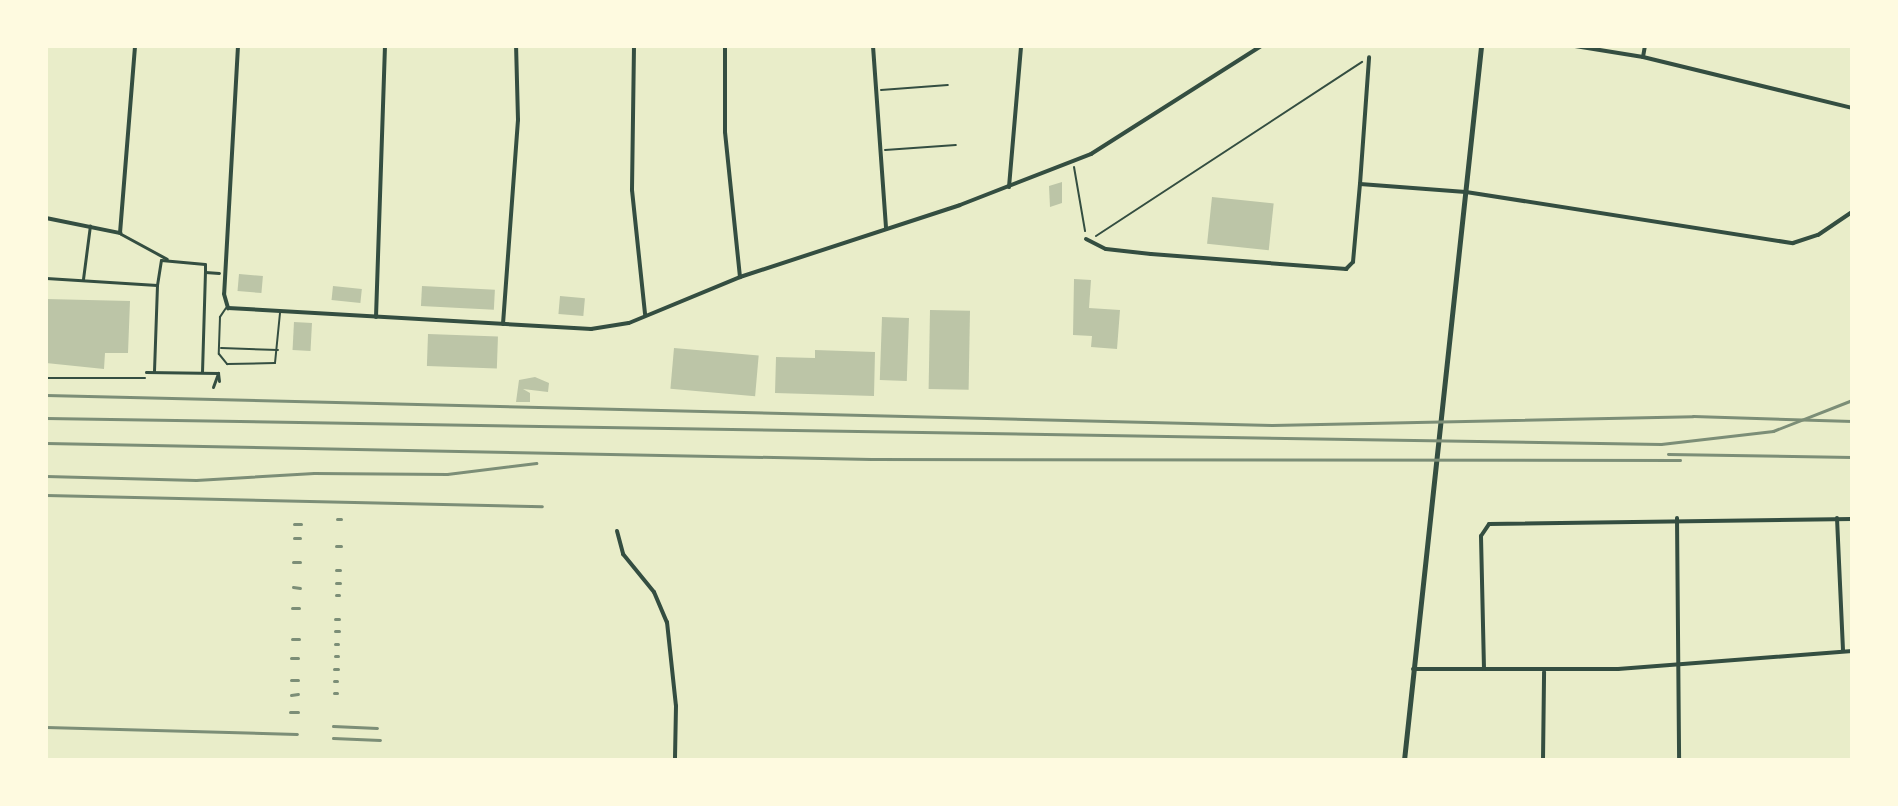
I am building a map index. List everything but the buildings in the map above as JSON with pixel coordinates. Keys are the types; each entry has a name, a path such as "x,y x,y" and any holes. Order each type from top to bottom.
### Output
{"street":[{"path":"120,233 135,46"},
{"path":"238,46 227,307 237,312 612,328 740,277 1009,187 1074,161 1115,141 1261,46"},
{"path":"376,317 385,46"},
{"path":"503,324 518,120 516,46"},
{"path":"634,46 632,190 645,314"},
{"path":"725,46 725,132 740,277"},
{"path":"873,46 886,229"},
{"path":"1009,187 1021,46"},
{"path":"1404,760 1481,46"},
{"path":"1575,46 1643,57 1852,108"},
{"path":"1643,57 1645,46"},
{"path":"1086,239 1106,249 1346,269 1353,262 1369,57"},
{"path":"1360,184 1466,192 1793,243 1818,235 1852,212"},
{"path":"46,218 120,233 170,261"},
{"path":"83,279 90,225"},
{"path":"154,374 157,285 161,260 205,264 202,372"},
{"path":"205,272 219,273"},
{"path":"46,278 157,285"},
{"path":"146,372 218,373"},
{"path":"218,373 219,381"},
{"path":"213,387 218,373"},
{"path":"1484,669 1482,527 1677,518 1852,519"},
{"path":"1677,518 1679,760"},
{"path":"1837,518 1843,651"},
{"path":"617,531 623,554 654,592 667,622 676,706 675,760"},
{"path":"1413,669 1544,672 1852,651"},
{"path":"1543,760 1544,672"}],"lane":[{"path":"227,307 220,317 221,361 232,364 274,364 280,312"},
{"path":"220,348 278,350"}],"path":[{"path":"1074,161 1086,239 1103,234 1369,57"},
{"path":"875,90 948,85"},
{"path":"880,151 956,145"},
{"path":"46,378 154,374"}],"railway":[{"path":"46,395 1272,425 1693,416 1852,421"},
{"path":"46,418 1661,444 1773,431 1852,400"},
{"path":"46,443 871,459 1680,460"},
{"path":"1668,454 1852,457"},
{"path":"46,476 196,480 314,473 447,474 536,463"},
{"path":"46,495 542,506"},
{"path":"294,524 301,524"},
{"path":"294,538 300,538"},
{"path":"336,546 341,546"},
{"path":"293,562 300,562"},
{"path":"293,587 300,588"},
{"path":"292,608 299,608"},
{"path":"292,639 299,639"},
{"path":"291,658 298,658"},
{"path":"291,680 298,680"},
{"path":"291,695 298,694"},
{"path":"290,712 298,712"},
{"path":"333,726 377,728"},
{"path":"46,727 297,734"},
{"path":"333,738 380,740"}]}
